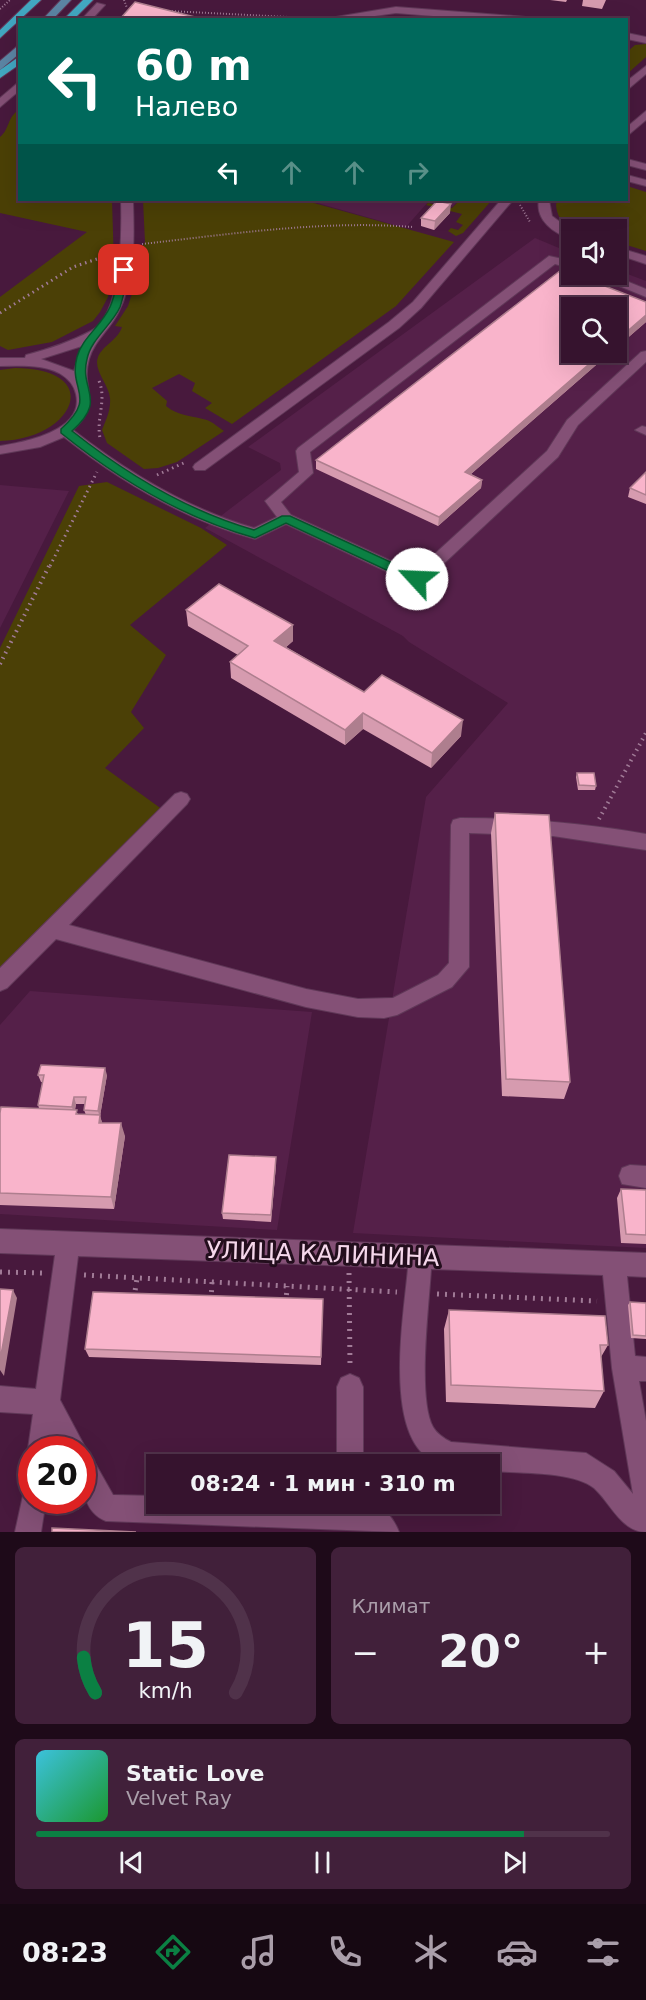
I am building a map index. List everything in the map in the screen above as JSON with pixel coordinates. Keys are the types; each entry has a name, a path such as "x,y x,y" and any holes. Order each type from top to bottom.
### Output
{"highway":[{"path":"0,35 36,0"},
{"path":"69,18 88,0"},
{"path":"0,75 18,61"}],"main road":[{"path":"48,18 66,0"},
{"path":"0,67 18,49"}],"street":[{"path":"87,18 100,5"},
{"path":"337,18 396,10 500,18"},
{"path":"628,36 646,40"},
{"path":"628,86 644,73"},
{"path":"0,85 18,85"},
{"path":"0,104 18,85"},
{"path":"628,132 637,118"},
{"path":"628,162 646,167"},
{"path":"628,178 646,183"},
{"path":"0,450 44,442 65,431 78,420 85,407 86,394 81,382 80,369 84,351 115,308 128,250 127,201"},
{"path":"200,467 417,305 506,201"},
{"path":"544,205 553,226 561,230"},
{"path":"627,254 646,260"},
{"path":"561,262 553,259 303,451 306,473 272,501 286,518 417,579 553,454 572,423 646,355"},
{"path":"625,285 646,293"},
{"path":"0,362 21,360 70,347 99,331"},
{"path":"21,360 57,366 81,382"},
{"path":"65,431 107,464 214,522 255,534 286,518"},
{"path":"0,982 181,799"},
{"path":"52,929 306,998 358,1008 384,1009 397,1006 445,981 459,967 461,954 460,825 513,825 593,831 646,842"},
{"name":"УЛИЦА КАЛИНИНА","path":"0,1241 420,1259 646,1265"},
{"path":"42,1436 68,1244"},
{"path":"420,1259 415,1397 420,1429 432,1447 450,1455 586,1466 605,1480 620,1501 646,1522"},
{"path":"614,1265 618,1302 635,1368 646,1495"},
{"path":"350,1387 350,1454"},
{"path":"0,1399 47,1402"},
{"path":"47,1402 66,1436"},
{"path":"96,1490 106,1508 146,1508"},
{"path":"28,1532 31,1514"},
{"path":"365,1514 371,1516 386,1532"}],"path":[{"path":"0,9 10,0"},
{"path":"124,0 127,8"},
{"path":"160,10 294,18"},
{"path":"0,313 73,267 156,242 282,228 373,224 413,227"},
{"path":"0,664 98,471"},
{"path":"593,831 646,733"},
{"path":"350,1255 350,1387"},
{"path":"0,1272 618,1302"},
{"path":"134,1302 137,1278"},
{"path":"210,1304 212,1282"},
{"path":"285,1306 287,1286"},
{"path":"96,1507 106,1508"}],"shaded area":[{"path":"646,44 646,57 628,73 628,51 635,45"},
{"path":"18,111 18,201 112,201 114,265 108,297 93,321 52,342 8,350 0,346 0,297 87,232 0,213 0,137"},
{"path":"628,186 646,192 646,251 627,245 627,219 562,219 556,204 558,201 628,201"},
{"path":"143,201 307,201 454,242 396,306 232,424 205,408 212,403 192,391 195,383 179,374 152,388 167,401 166,406 170,409 180,414 207,420 224,431 177,462 158,468 144,469 107,443 102,430 109,411 110,398 97,362 100,353 122,327 115,326 128,306 136,281 138,254 145,242"},
{"path":"310,201 458,201 452,207 428,202 405,228"},
{"path":"459,201 491,201 463,233 456,236 448,231 451,228 458,230 463,225 456,222 462,214 426,205 428,203 452,208"},
{"path":"535,238 561,249 561,285 627,285 627,274 646,281 646,1248 353,1233 426,797 508,703 409,642 403,636 205,528 281,470 280,463 248,447"},
{"path":"15,368 44,371 62,380 70,391 69,404 61,418 46,429 25,438 0,441 0,370"},
{"path":"107,482 201,528 227,545 130,625 166,655 131,712 144,728 105,768 163,810 0,971 0,648 79,486"},
{"path":"0,485 69,491 0,628"},
{"path":"30,991 312,1012 277,1230 0,1214 0,1025"}],"building":[{"path":"135,2 199,18 121,18"},
{"path":"437,201 451,204 435,221 421,218"},
{"path":"561,270 561,285 602,285 646,302 646,315 627,331 627,297 561,297 561,363 590,363 465,472 482,480 439,517 316,460"},
{"path":"646,472 646,495 630,488"},
{"path":"219,584 293,625 274,641 364,692 382,675 463,720 432,753 363,713 345,730 230,662 248,646 186,610"},
{"path":"577,773 594,773 596,786 579,785"},
{"path":"495,813 549,815 570,1082 506,1079"},
{"path":"41,1065 105,1068 98,1111 84,1110 86,1097 74,1097 72,1107 38,1105 44,1075 38,1075"},
{"path":"1,1107 77,1110 76,1114 100,1115 99,1123 121,1123 111,1197 0,1193"},
{"path":"229,1155 276,1157 271,1215 222,1213"},
{"path":"621,1189 646,1190 646,1235 626,1234"},
{"path":"0,1289 13,1290 0,1360"},
{"path":"93,1292 323,1299 321,1357 85,1349"},
{"path":"630,1302 646,1303 646,1336 633,1335"},
{"path":"449,1310 605,1316 608,1345 600,1345 604,1391 451,1385"},
{"path":"52,1528 136,1532 52,1532"}],"route":[{"path":"124,270 115,308 84,351 81,360 81,382 86,394 85,407 78,420 65,431 107,464 214,522 255,534 286,518 417,579"}]}
